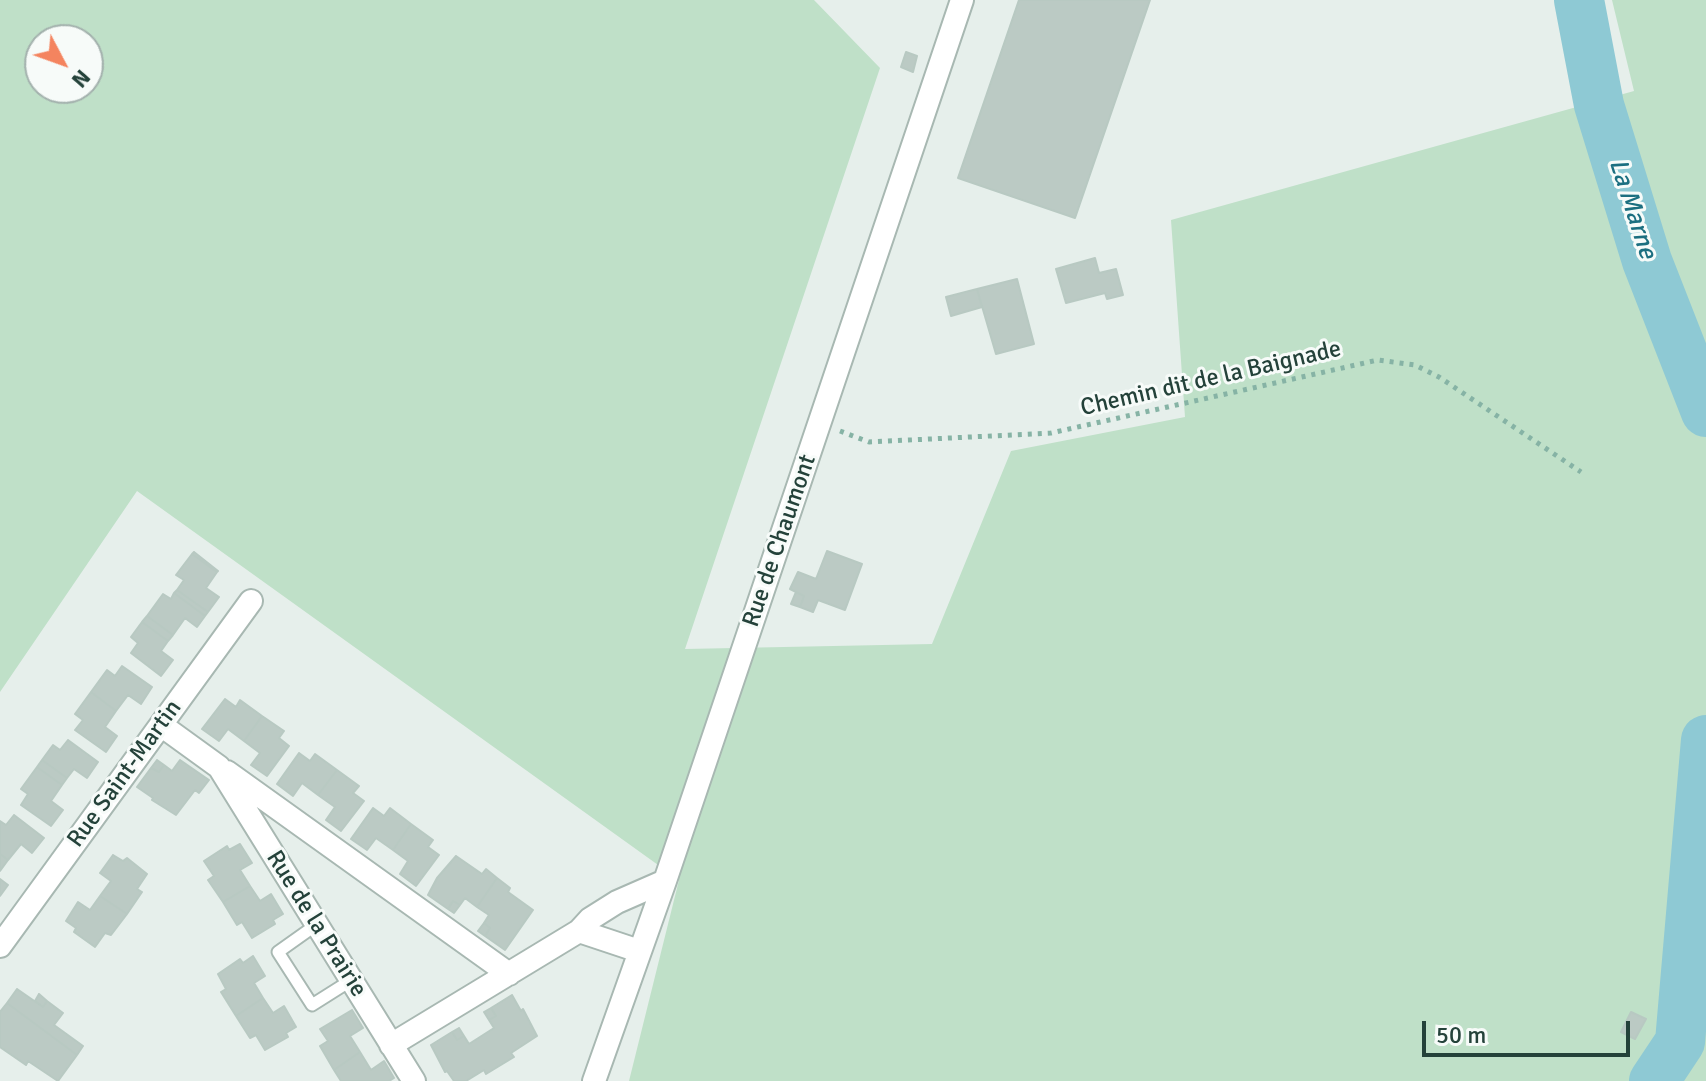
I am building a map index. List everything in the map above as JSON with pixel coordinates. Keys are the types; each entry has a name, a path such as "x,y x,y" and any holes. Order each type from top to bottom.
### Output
{"street":[{"name":"Rue de Chaumont","path":"594,1081 821,424 962,0"},
{"name":"Rue Saint-Martin","path":"0,946 251,601"},
{"name":"Rue de la Prairie","path":"161,725 509,974"},
{"name":"Rue de la Prairie","path":"219,767 414,1081"},
{"path":"391,1045 579,931 590,919 617,902 665,881"},
{"path":"579,931 639,951"}],"lane":[{"path":"316,925 278,952 312,1005 350,981"}],"path":[{"name":"Chemin dit de la Baignade","path":"821,424 869,442 1051,433 1378,360 1415,365 1439,377 1581,472"}],"green space":[{"path":"0,0 814,0 880,68 685,649 932,644 1011,451 1185,417 1171,220 1634,91 1612,0 1706,0 1706,1081 629,1081 679,880 137,491 0,692"}],"building":[{"path":"1019,0 1150,0 1075,218 958,178"},
{"path":"906,52 917,56 913,72 901,67"},
{"path":"1095,258 1099,273 1116,269 1123,295 1107,299 1105,293 1066,303 1056,269"},
{"path":"1017,279 1034,344 996,354 977,289"},
{"path":"977,289 982,307 951,316 946,297"},
{"path":"827,551 862,564 845,610 818,600 813,612 800,607 804,596 790,589 798,572 816,579"},
{"path":"194,552 218,571 192,554"},
{"path":"192,554 217,572 206,588 219,597 208,612 177,590 184,580 176,575"},
{"path":"177,590 208,612 205,616 174,593"},
{"path":"796,592 804,596 800,607 791,604"},
{"path":"174,593 205,616 197,627 185,618 173,635 147,616 163,594 171,599"},
{"path":"147,616 173,635 168,641 142,622"},
{"path":"142,622 168,641 161,651 173,660 161,676 131,653 138,643 131,637"},
{"path":"122,666 152,687 141,704 128,695 116,711 91,692 107,670 115,676"},
{"path":"91,692 116,711 105,727 117,736 106,752 75,730 83,720 75,714"},
{"path":"225,699 236,707 240,700 262,716 244,741 228,729 219,741 202,729"},
{"path":"262,716 284,731 279,738 289,746 267,776 251,765 260,753 244,741"},
{"path":"68,740 98,762 87,778 74,769 67,778 42,760 53,745 60,750"},
{"path":"299,753 310,761 315,754 337,770 318,795 302,783 293,796 277,784"},
{"path":"42,760 67,778 62,785 37,767"},
{"path":"157,760 164,765 159,772 151,768"},
{"path":"180,760 209,780 199,793 195,790 176,815 137,787 151,768 159,772 164,765 172,771"},
{"path":"37,767 62,785 51,801 63,810 51,826 21,805 28,794 21,789"},
{"path":"337,770 359,786 353,793 364,801 341,831 326,820 335,807 318,795"},
{"path":"373,808 384,816 390,808 411,824 393,850 376,838 367,850 351,839"},
{"path":"14,815 44,838 32,853 21,844 8,860 0,854 0,821 6,825"},
{"path":"411,824 433,840 428,847 439,855 416,886 400,874 408,861 393,850"},
{"path":"240,844 252,863 240,870 250,886 223,902 208,880 214,876 204,861 227,846 229,850"},
{"path":"0,854 8,860 0,871"},
{"path":"113,855 123,861 127,858 147,874 137,889 142,892 127,914 100,896 111,881 100,873"},
{"path":"456,856 482,874 486,869 497,878 477,907 465,898 460,905 453,901 448,909 428,895 437,878"},
{"path":"497,878 510,888 508,892 533,910 505,950 485,936 490,928 484,923 489,915 477,907"},
{"path":"0,879 8,885 0,896"},
{"path":"250,886 260,901 271,894 283,914 273,920 275,924 252,938 242,922 237,925 223,902"},
{"path":"100,896 127,914 111,935 105,933 95,947 74,932 76,928 66,921 78,902 90,910"},
{"path":"453,901 460,905 454,913 448,909"},
{"path":"484,923 490,928 485,936 478,931"},
{"path":"253,956 265,976 254,983 263,998 236,1016 221,992 226,989 218,974 240,959 243,963"},
{"path":"17,989 43,1007 47,1001 63,1013 54,1025 83,1046 77,1055 7,1003"},
{"path":"39,994 47,1001 43,1007 35,1001"},
{"path":"512,995 537,1036 511,1053 514,1057 486,1074 484,1070 466,1081 454,1081 445,1072 431,1045 452,1032 457,1040 464,1036 469,1044 494,1028 489,1020 496,1016 491,1008"},
{"path":"263,998 273,1013 284,1006 296,1027 286,1033 288,1037 265,1050 256,1035 250,1038 236,1016"},
{"path":"7,1003 77,1055 58,1081 0,1047 0,1012"},
{"path":"491,1008 496,1016 489,1020 484,1012"},
{"path":"352,1010 363,1028 350,1036 360,1052 334,1070 320,1046 328,1041 320,1029"},
{"path":"1631,1012 1646,1019 1635,1039 1621,1032"},
{"path":"459,1028 464,1036 457,1040 452,1032"},
{"path":"360,1052 371,1070 384,1061 394,1078 389,1081 341,1081 334,1070"}],"waterway":[{"name":"La Marne","path":"1579,0 1599,105 1647,261 1706,412"},
{"name":"La Marne","path":"1654,1081 1680,1042 1706,740"}]}
